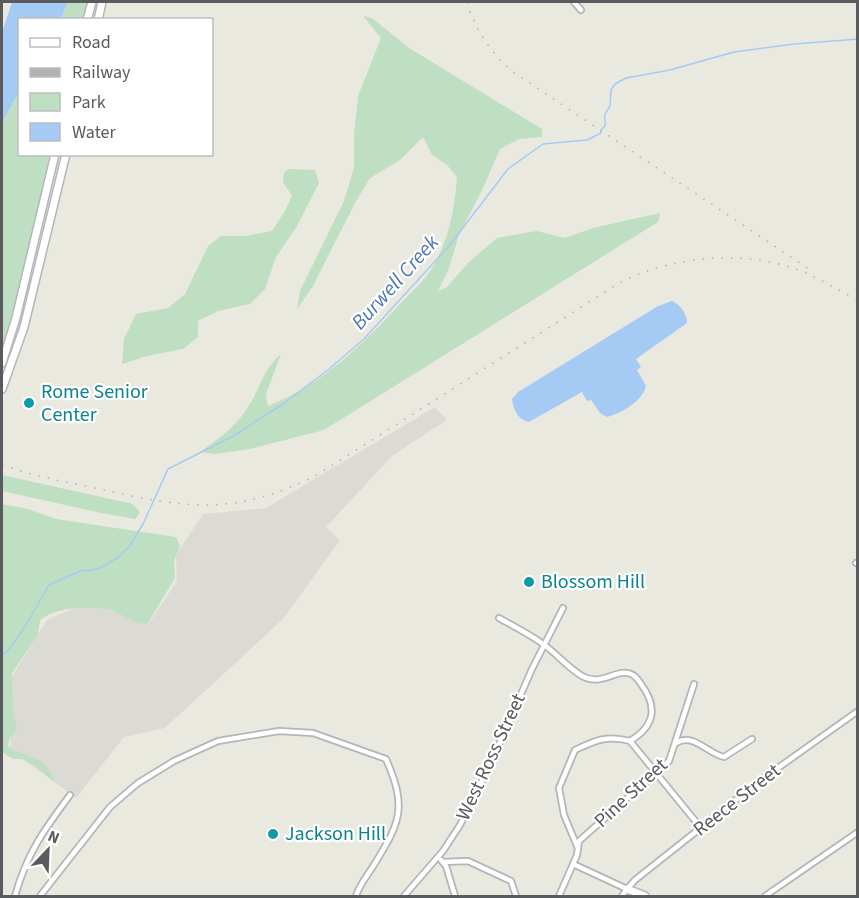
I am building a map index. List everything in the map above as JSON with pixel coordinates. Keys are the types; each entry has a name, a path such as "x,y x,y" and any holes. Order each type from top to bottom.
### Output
{"main road":[{"path":"88,18 92,2"},
{"path":"98,18 102,2"},
{"path":"2,363 16,318 55,156"},
{"path":"2,389 24,327 66,156"},
{"path":"627,889 645,897"}],"street":[{"path":"574,2 581,10"},
{"name":"West Ross Street","path":"404,897 460,825 563,608"},
{"path":"499,618 544,644 571,669 585,678 599,680 624,673 633,675 649,695 652,708 643,733 630,741"},
{"name":"Pine Street","path":"577,846 583,837 669,761 694,684"},
{"name":"Reece Street","path":"622,897 627,889 761,780 858,711"},
{"path":"40,897 110,807 138,783 174,761 218,741 279,731 313,733 386,759 396,783 399,814 387,843 356,897"},
{"path":"559,897 577,855 577,846 564,814 559,788 575,750 597,740 615,737 630,741 701,828"},
{"path":"676,743 683,739 692,741 724,757 752,739"},
{"path":"15,897 32,850 70,795"},
{"path":"765,897 858,832"},
{"path":"438,856 446,866 455,897"},
{"path":"443,862 468,861 511,881 516,897"},
{"path":"573,864 627,889"}],"shaded area":[{"path":"435,407 447,420 392,456 326,527 340,540 283,619 165,728 124,737 76,798 11,750 8,683 47,620 86,603 149,623 177,581 176,555 203,514 266,508"}],"green space":[{"path":"68,2 88,2 82,18 62,18"},
{"path":"363,16 372,18 409,48 542,129 542,137 519,139 500,149 459,235 449,268 438,291 447,287 469,262 497,238 537,231 565,238 593,228 660,213 658,222 324,430 250,449 215,454 200,452 241,417 267,371 281,354 266,394 268,406 305,387 339,364 429,273 446,239 457,177 447,165 432,155 423,137 400,160 370,178 313,286 297,309 300,291 344,201 354,168 358,96 381,38"},
{"path":"18,94 18,156 49,156 26,263 2,351 2,123"},
{"path":"289,169 315,170 319,183 296,228 276,257 265,289 250,304 218,311 198,321 198,337 183,349 122,364 124,339 136,314 168,308 185,294 208,246 221,236 246,236 272,231 292,196 283,182 284,172"},
{"path":"2,475 133,504 140,512 135,519 2,491"},
{"path":"2,504 28,509 56,519 176,537 180,546 174,561 175,578 148,623 136,622 118,613 99,608 67,609 48,615 40,620 38,635 12,673 13,713 17,729 10,738 8,746 41,762 51,773 55,783 38,768 22,759 13,759 2,752"}],"water":[{"path":"12,2 68,2 61,18 18,18 18,94 2,123 2,32"},
{"path":"672,301 678,304 686,316 687,323 636,359 641,367 637,370 646,386 636,402 607,417 600,413 591,400 587,401 582,392 529,422 517,413 512,399 518,392 658,306"}],"waterway":[{"name":"Burwell Creek","path":"2,656 26,625 49,585 80,571 104,566 129,547 143,524 168,469 235,435 283,404 364,339 449,246 508,169 543,144 587,140 601,133 605,126 605,114 610,106 611,90 615,84 626,78 670,70 734,52 858,39"}],"railway":[{"path":"467,2 474,22 485,40 513,72 809,269"},
{"path":"2,465 50,478 158,501 209,505 260,498 317,475 619,283 663,266 710,258 758,260 804,272 858,300"}],"place":[{"name":"Rome Senior Center","path":"29,403"},
{"name":"Blossom Hill","path":"529,582"},
{"name":"Jackson Hill","path":"273,834"}]}
